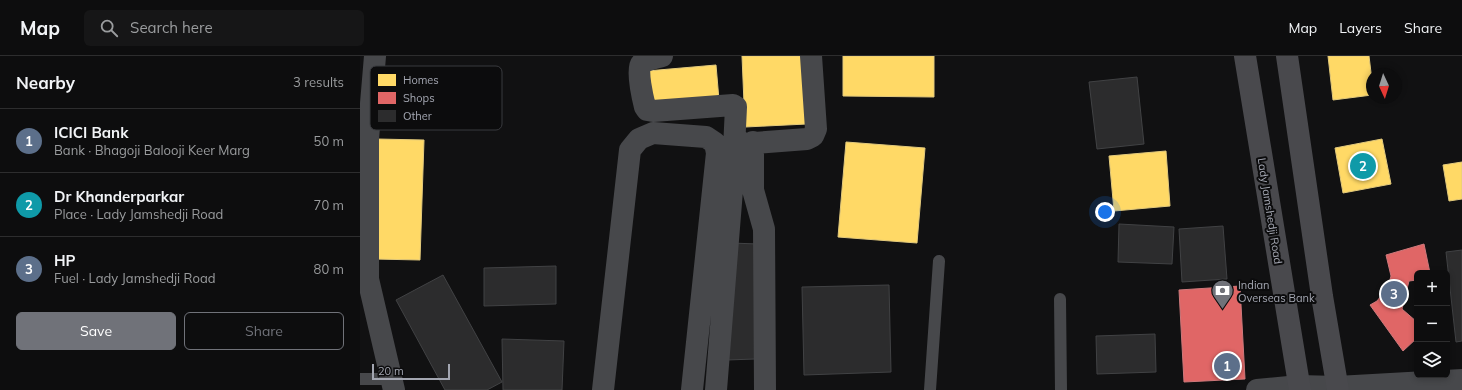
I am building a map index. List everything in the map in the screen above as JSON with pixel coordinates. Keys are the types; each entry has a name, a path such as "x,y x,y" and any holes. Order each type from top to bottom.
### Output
{"main road":[{"name":"Lady Jamshedji Road","path":"1245,56 1300,388"},
{"path":"1288,56 1322,296 1338,388"}],"street":[{"path":"374,66 375,56"},
{"path":"662,56 642,63 639,66 645,107 648,110 653,111 733,105 736,107 736,113 744,143 742,190 716,390"},
{"path":"744,143 807,139 813,136 816,129 811,56"},
{"path":"370,115 368,139 368,279 392,385"},
{"path":"603,390 630,150 639,138 653,133 706,137 715,143 717,154 692,390"},
{"path":"742,190 764,229 765,390"},
{"path":"1257,390 1338,388 1462,380"}],"lane":[{"path":"930,390 940,261"},
{"path":"1060,299 1061,390"},
{"path":"360,379 392,385"}],"building: Homes":[{"path":"742,56 804,56 807,124 745,127"},
{"path":"843,56 934,56 934,97 843,96"},
{"path":"1328,56 1369,56 1370,68 1366,68 1366,96 1333,100"},
{"path":"716,65 719,100 650,106 647,71"},
{"path":"377,139 424,140 420,260 374,259"},
{"path":"1382,139 1391,184 1343,193 1335,148"},
{"path":"846,142 925,148 917,243 838,237"},
{"path":"1166,151 1170,206 1114,211 1109,156"},
{"path":"1462,162 1462,199 1449,201 1443,165"}],"building: Shops":[{"path":"1424,244 1429,270 1414,270 1414,280 1409,281 1402,309 1414,319 1414,341 1403,351 1370,305 1377,301 1388,287 1391,276 1386,255"},
{"path":"1240,286 1245,379 1184,382 1179,290"}],"building: Other":[{"path":"1137,77 1144,144 1097,149 1089,82"},
{"path":"1119,224 1174,227 1172,264 1118,262"},
{"path":"1223,226 1227,279 1182,282 1179,229"},
{"path":"731,243 758,244 755,359 727,360"},
{"path":"1462,250 1462,341 1456,342 1450,288 1450,270 1448,270 1446,252"},
{"path":"556,266 556,304 484,306 484,268"},
{"path":"443,275 502,382 487,390 445,390 396,300"},
{"path":"889,285 891,372 804,375 802,287"},
{"path":"1155,334 1156,372 1097,374 1096,336"},
{"path":"502,339 564,341 562,390 503,390"}],"place":[{"name":"Dr Khanderparkar","path":"1363,166"},
{"name":"HP","path":"1394,294"},
{"name":"Indian Overseas Bank","path":"1222,310"},
{"name":"ICICI Bank","path":"1227,366"}]}
